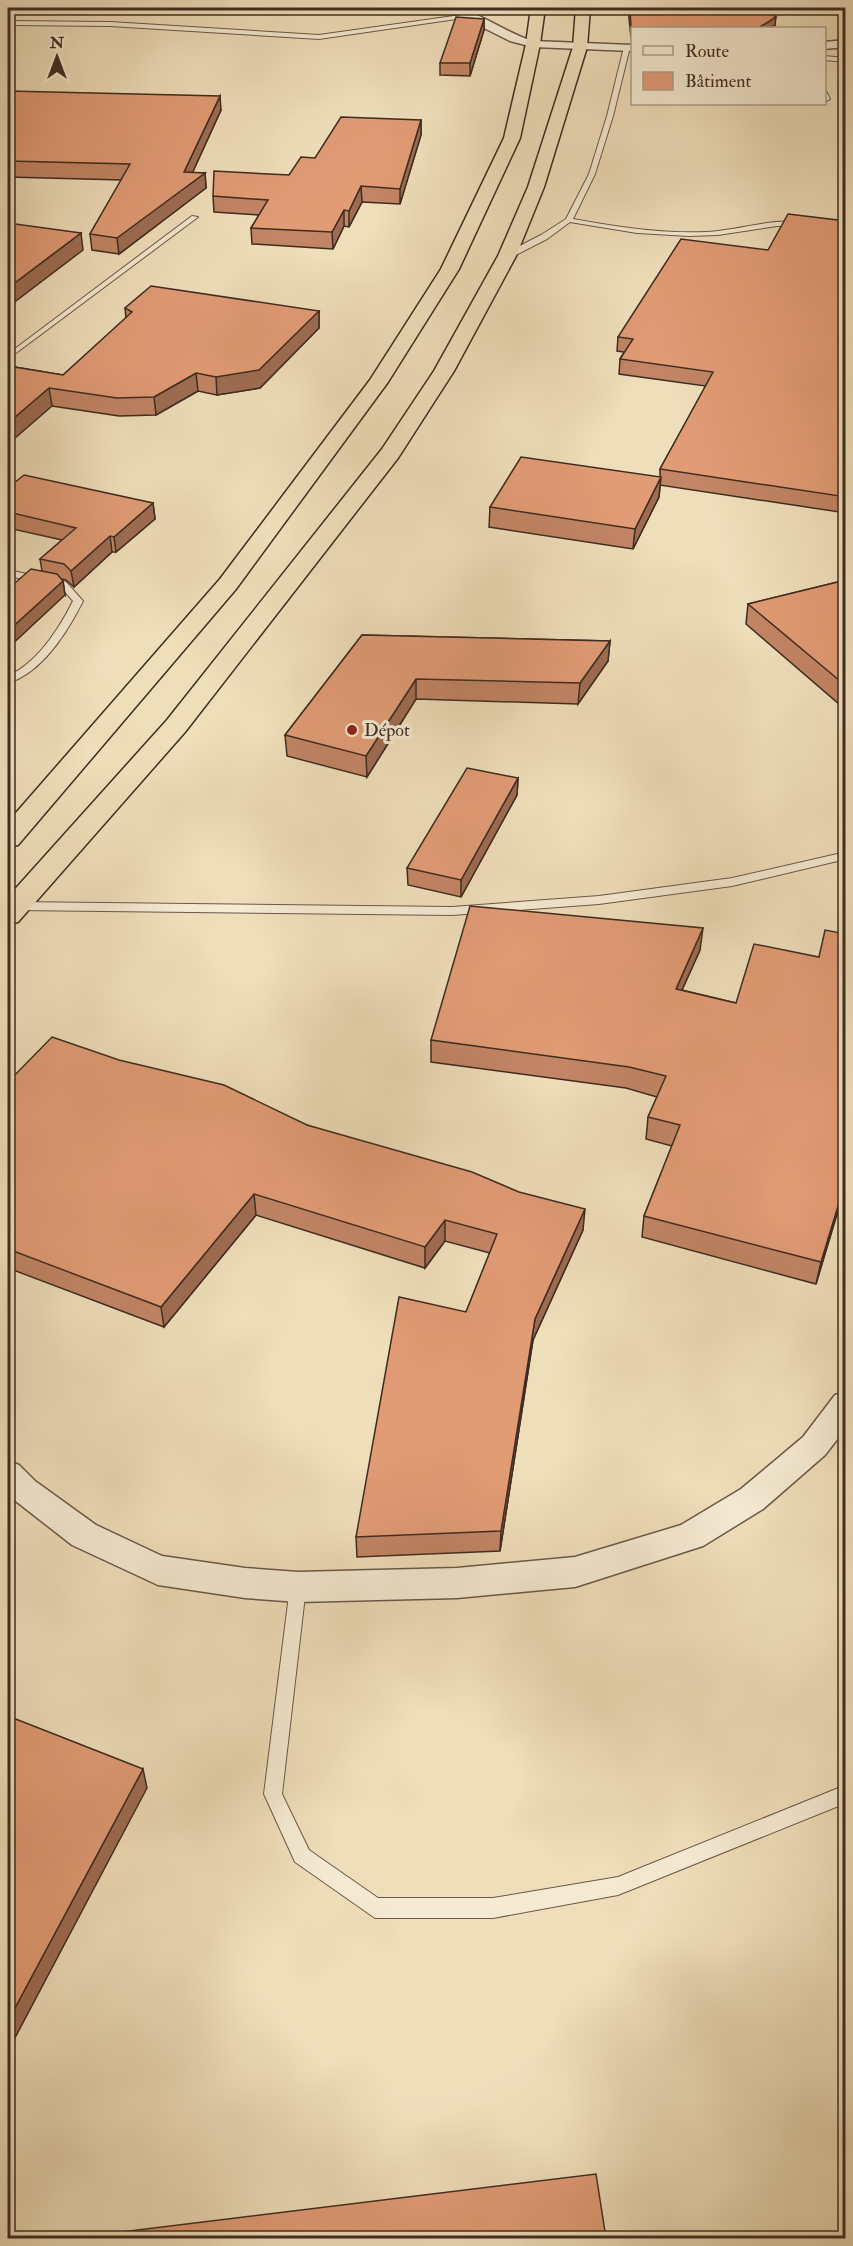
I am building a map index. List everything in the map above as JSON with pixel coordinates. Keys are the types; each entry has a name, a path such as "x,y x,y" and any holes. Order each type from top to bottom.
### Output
{"highway":[{"path":"8,839 228,584 378,382 450,269 513,138 533,44 538,8"},
{"path":"12,911 176,726 390,453 444,371 507,256 536,187 580,47 583,8"}],"street":[{"path":"452,8 470,15 489,28 533,44 630,48"},
{"path":"826,46 846,43"},
{"path":"8,1474 24,1491 84,1535 158,1570 245,1583 298,1587 457,1583 575,1572 691,1536 752,1499 814,1446 846,1404"}],"lane":[{"path":"8,23 122,24 319,37 470,15 482,8"},
{"path":"507,256 544,237 569,220 592,174 630,48"},
{"path":"826,58 846,60"},
{"path":"8,357 194,217"},
{"path":"569,220 621,230 662,234 708,234 780,223 816,226"},
{"path":"8,573 63,584 78,601 70,620 42,654 14,678 8,680"},
{"path":"12,911 452,911 599,900 732,882 846,855"},
{"path":"298,1587 273,1794 302,1856 375,1908 493,1908 618,1886 846,1794"}],"building":[{"path":"630,8 762,8 776,17 760,27 631,27 631,29"},
{"path":"456,17 484,19 470,63 440,63"},
{"path":"8,91 220,96 184,172 205,173 117,238 90,234 130,164 8,161"},
{"path":"341,117 421,120 400,189 361,186 349,211 344,210 332,232 251,228 268,200 213,196 214,171 289,175 301,157 315,158"},
{"path":"788,214 846,221 846,497 660,469 713,372 620,359 633,339 618,337 681,239 768,250"},
{"path":"8,223 81,233 8,288"},
{"path":"151,286 319,311 259,370 216,377 196,373 154,397 117,398 49,388 8,423 8,366 63,375 132,312 125,308"},
{"path":"521,457 661,477 635,529 490,507"},
{"path":"24,475 153,503 114,537 110,536 71,571 64,564 40,559 76,528 8,512 8,488"},
{"path":"31,569 57,574 63,581 8,631 8,589"},
{"path":"846,580 846,686 748,604"},
{"name":"Dépot","path":"362,635 610,641 580,683 416,679 366,756 285,735"},
{"path":"467,768 518,778 461,880 407,868"},
{"path":"470,906 703,928 676,989 736,1003 754,944 819,957 825,930 846,934 846,1180 821,1262 644,1216 680,1125 648,1117 666,1076 629,1067 431,1040"},
{"path":"52,1037 119,1060 224,1085 307,1125 472,1172 519,1192 585,1209 535,1319 501,1531 356,1537 399,1297 466,1312 497,1234 445,1220 425,1247 254,1194 161,1307 8,1249 8,1082"},
{"path":"8,1716 143,1769 8,2021"},
{"path":"596,2174 606,2238 72,2238"}],"place":[{"name":"Dépot","path":"352,730"}]}
